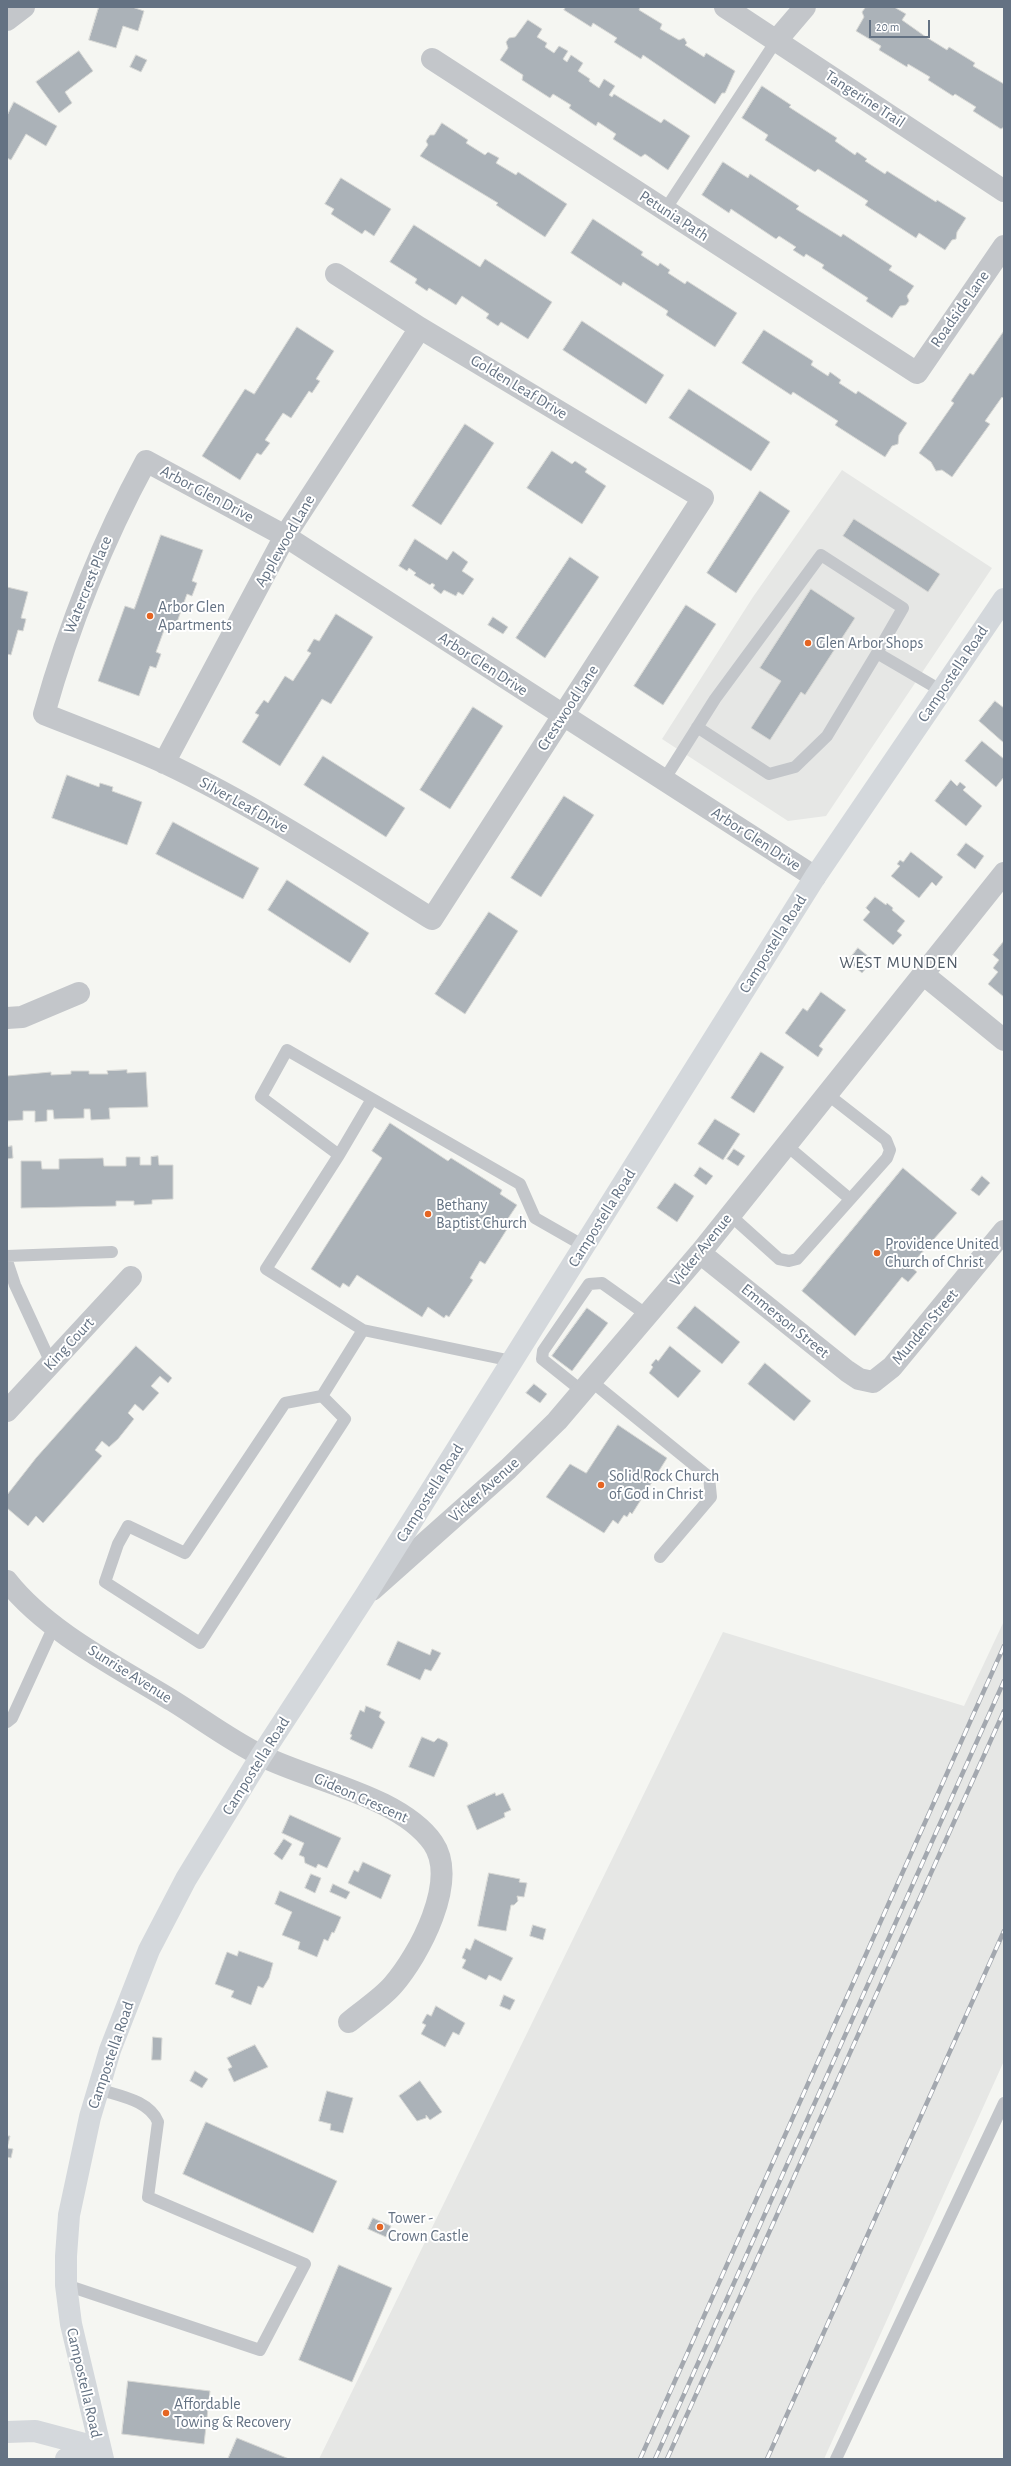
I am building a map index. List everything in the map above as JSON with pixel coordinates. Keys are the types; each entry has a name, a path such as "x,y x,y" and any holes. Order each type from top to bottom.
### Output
{"main road":[{"name":"Campostella Road","path":"101,2453 71,2324 66,2284 69,2215 90,2117 110,2050 133,1990 165,1917 186,1879 261,1756 365,1596 815,877 1004,600"},
{"path":"7,2432 34,2431 101,2453"},
{"path":"66,2459 101,2453"}],"street":[{"path":"7,20 24,7"},
{"name":"Tangerine Trail","path":"725,7 1004,191"},
{"path":"776,41 806,7"},
{"name":"Petunia Path","path":"432,59 916,373"},
{"name":"Roadside Lane","path":"916,373 1004,246"},
{"name":"Golden Leaf Drive","path":"336,274 420,328 703,498"},
{"name":"Applewood Lane","path":"164,763 285,536 420,328"},
{"name":"Arbor Glen Drive","path":"146,461 285,536 815,877"},
{"name":"Watercrest Place","path":"44,714 60,658 77,608 100,552 146,461"},
{"name":"Crestwood Lane","path":"432,919 703,498"},
{"name":"Silver Leaf Drive","path":"44,714 164,763 229,796 290,831 432,919"},
{"name":"Vicker Avenue","path":"365,1596 508,1469 557,1421 700,1253 1004,873"},
{"path":"923,974 1004,1040"},
{"path":"7,1018 22,1017 79,994"},
{"name":"Munden Street","path":"873,1382 892,1367 1004,1231"},
{"name":"Emmerson Street","path":"700,1253 847,1371 859,1379 873,1382"},
{"name":"King Court","path":"7,1411 131,1277"},
{"name":"Sunrise Avenue","path":"7,1581 15,1591 54,1626 261,1756"},
{"name":"Gideon Crescent","path":"261,1756 384,1806 418,1824 434,1845 442,1869 440,1894 414,1955 393,1985 349,2022"}],"lane":[{"path":"665,210 776,41"},
{"path":"664,780 697,727 720,693 821,555 903,608 827,736 795,767 769,774 697,727"},
{"path":"877,653 942,691"},
{"path":"340,1155 261,1097 287,1050 520,1184 535,1218 584,1246"},
{"path":"730,1215 779,1259 789,1261 797,1259 887,1158 890,1150 886,1140 827,1094"},
{"path":"372,1099 340,1155 266,1269 363,1330 512,1361"},
{"path":"786,1145 850,1199"},
{"path":"7,1256 112,1252"},
{"path":"7,1261 15,1285 51,1363"},
{"path":"647,1315 602,1283 589,1284 543,1352 542,1359 587,1386 709,1477 711,1497 660,1557"},
{"path":"322,1396 345,1418 200,1643 105,1582 118,1544 128,1526 185,1553 285,1403 322,1396 363,1330"},
{"path":"7,1722 12,1718 54,1626"},
{"path":"66,2284 260,2350 305,2264 148,2197 158,2122 154,2112 137,2102 98,2089"},
{"path":"836,2459 1004,2103"}],"shaded area":[{"path":"842,470 992,568 826,816 788,821 662,739 753,597"},
{"path":"1004,1621 1004,2061 824,2459 319,2459 723,1632 964,1706"}],"building":[{"path":"99,7 132,7 144,11 138,31 123,26 116,48 89,40"},
{"path":"566,7 640,7 639,10 662,24 660,29 679,40 684,38 687,43 685,45 704,57 706,53 735,71 725,93 722,93 715,104 643,55 641,59 614,42 617,38 593,23 591,27 564,10"},
{"path":"894,7 906,14 902,20 926,37 947,50 949,47 975,63 973,66 1004,84 1004,127 1001,129 973,111 976,107 955,94 953,96 928,80 930,77 908,64 907,67 879,50 881,46 856,31 864,17 862,12 865,8"},
{"path":"528,20 542,29 537,37 547,43 545,47 554,53 559,46 568,51 563,59 567,62 571,55 583,63 578,71 590,79 589,81 599,88 604,79 615,86 609,95 612,97 614,94 661,123 664,119 690,136 668,170 645,154 641,157 613,139 616,134 598,122 596,126 569,108 571,105 553,94 550,98 522,80 523,75 500,60 508,48 506,42 509,38 515,37"},
{"path":"79,51 93,71 65,92 72,103 59,113 36,82"},
{"path":"136,55 147,60 141,72 130,67"},
{"path":"762,86 791,105 789,107 837,138 835,141 855,155 857,152 867,159 865,161 885,174 887,171 936,202 937,200 966,218 957,232 956,239 952,240 945,250 919,233 916,238 865,205 868,201 818,169 815,172 765,140 768,135 742,118"},
{"path":"14,102 57,126 46,146 26,134 11,160 7,158 7,116"},
{"path":"442,123 468,140 466,143 485,155 488,152 499,158 496,163 516,175 518,172 567,204 545,237 496,205 498,203 420,156 428,145 426,141 430,135 434,135"},
{"path":"723,162 748,178 750,174 799,206 796,209 841,237 843,234 892,266 889,270 914,286 907,296 909,301 906,305 900,306 892,318 866,301 868,298 822,268 824,265 806,254 804,257 793,250 796,247 779,236 776,239 731,209 729,213 702,195"},
{"path":"341,178 391,209 374,236 365,230 362,234 331,214 334,209 325,204"},
{"path":"593,219 643,252 641,255 658,266 660,263 670,270 668,273 685,284 687,281 737,313 715,347 666,315 668,311 623,282 621,286 571,253"},
{"path":"414,225 480,267 485,259 552,302 528,339 501,322 498,326 486,318 489,314 462,296 456,305 429,288 427,291 415,283 417,279 390,262"},
{"path":"582,321 664,375 646,404 563,350"},
{"path":"297,327 334,351 316,379 320,381 312,393 309,391 291,418 283,413 265,440 270,443 261,455 257,453 240,480 202,456 245,389 254,394"},
{"path":"764,330 813,361 811,365 828,376 830,372 841,380 839,383 856,394 858,391 907,423 899,435 898,444 892,446 885,457 835,425 838,421 793,392 791,395 742,363"},
{"path":"1004,331 1004,399 1002,397 985,421 990,424 952,477 942,470 936,471 931,462 919,453 954,403 951,401 970,373 973,375"},
{"path":"689,389 770,442 751,471 669,418"},
{"path":"465,424 494,443 441,525 412,506"},
{"path":"552,451 572,464 575,461 587,469 585,472 606,486 582,524 527,488"},
{"path":"760,491 790,511 736,593 707,573"},
{"path":"854,519 940,574 928,592 843,536"},
{"name":"Arbor Glen Apartments","path":"161,535 203,550 192,581 197,583 192,596 187,594 176,625 167,622 156,652 161,654 156,668 150,666 139,696 98,681 125,606 134,609"},
{"path":"415,539 447,560 453,551 468,562 462,571 474,579 463,595 458,592 456,596 444,590 441,594 433,588 435,585 432,583 430,585 414,575 416,573 409,568 407,571 399,566"},
{"path":"570,557 599,577 545,658 516,638"},
{"path":"7,587 28,592 21,618 26,619 23,631 18,630 11,655 7,654"},
{"name":"Glen Arbor Shops","path":"811,589 855,618 805,695 801,692 770,740 751,728 781,681 760,668"},
{"path":"686,605 716,624 663,705 634,686"},
{"path":"336,614 373,637 331,704 322,699 280,766 242,742 259,715 255,713 264,700 268,703 285,676 293,681 311,653 307,651 314,639 319,641"},
{"path":"493,617 508,627 503,634 488,625"},
{"path":"995,701 1004,708 1004,743 979,721"},
{"path":"473,707 503,726 450,809 420,790"},
{"path":"982,741 1004,759 1004,777 996,787 965,761"},
{"path":"323,756 405,808 386,837 304,785"},
{"path":"67,775 99,787 100,783 113,787 112,791 142,802 127,845 52,818"},
{"path":"951,780 957,786 960,782 966,787 963,790 982,806 966,826 935,801"},
{"path":"564,796 594,815 541,897 511,878"},
{"path":"173,822 259,868 243,899 156,854"},
{"path":"966,843 984,856 975,869 957,855"},
{"path":"911,852 943,877 936,886 932,882 919,898 891,876 900,866 897,864 900,860 903,862"},
{"path":"287,880 369,933 350,963 268,910"},
{"path":"875,897 886,905 887,903 893,908 892,910 905,921 897,931 902,935 893,945 863,920 870,912 866,908"},
{"path":"489,912 518,931 465,1014 435,994"},
{"path":"1004,941 1004,997 988,984 998,972 993,968 999,960 993,955"},
{"path":"858,948 873,960 862,973 848,961"},
{"path":"821,992 846,1010 819,1046 823,1049 818,1057 785,1033 803,1008 807,1011"},
{"path":"761,1052 784,1067 754,1113 731,1098"},
{"path":"127,1070 127,1073 146,1072 148,1107 109,1108 110,1119 91,1120 90,1109 84,1109 84,1118 54,1119 53,1110 47,1110 47,1121 35,1122 35,1111 23,1111 23,1120 7,1121 7,1076 51,1072 51,1075 71,1074 71,1071 89,1071 89,1074 108,1074 107,1071"},
{"path":"715,1119 740,1134 723,1160 698,1144"},
{"name":"Bethany Baptist Church","path":"390,1123 448,1161 451,1158 502,1190 500,1194 517,1205 505,1223 509,1226 485,1264 480,1261 470,1278 473,1280 449,1317 446,1315 444,1318 428,1307 422,1317 357,1275 349,1287 343,1283 340,1288 311,1269 382,1158 372,1151"},
{"path":"12,1146 13,1158 7,1159 7,1147"},
{"path":"734,1149 745,1156 738,1166 727,1159"},
{"path":"158,1156 159,1165 173,1165 173,1199 152,1200 152,1204 134,1205 134,1201 116,1201 116,1206 21,1208 21,1161 41,1161 42,1169 59,1169 59,1159 103,1158 104,1166 126,1166 126,1157 140,1157 140,1165 151,1165 151,1157"},
{"path":"700,1167 713,1176 706,1185 694,1176"},
{"name":"Providence United Church of Christ","path":"903,1168 957,1213 910,1266 917,1272 908,1282 902,1277 855,1336 802,1291"},
{"path":"982,1176 990,1183 979,1196 971,1190"},
{"path":"675,1183 694,1196 677,1222 657,1208"},
{"path":"695,1306 740,1342 722,1364 677,1328"},
{"path":"587,1308 608,1323 572,1371 552,1356"},
{"path":"136,1346 172,1378 168,1383 160,1376 151,1386 159,1393 143,1411 135,1404 128,1413 134,1419 118,1439 109,1447 102,1441 95,1450 102,1456 43,1523 36,1516 28,1526 7,1508 7,1495 36,1458"},
{"path":"670,1346 701,1371 678,1398 649,1373 653,1367 651,1365 656,1359 658,1361"},
{"path":"765,1363 811,1401 794,1421 748,1384"},
{"path":"534,1384 547,1394 540,1403 526,1393"},
{"name":"Solid Rock Church of God in Christ","path":"618,1425 667,1458 632,1514 630,1512 627,1517 624,1515 618,1524 613,1520 604,1533 546,1497 570,1464 586,1473"},
{"path":"398,1641 430,1655 432,1649 441,1653 431,1671 425,1669 420,1680 387,1665"},
{"path":"366,1706 381,1712 379,1717 385,1722 372,1749 350,1739 352,1735 350,1734 360,1710 364,1712"},
{"path":"422,1737 434,1742 438,1738 447,1742 448,1745 434,1777 409,1767"},
{"path":"495,1793 496,1796 503,1793 511,1810 504,1813 505,1817 477,1830 467,1806"},
{"path":"290,1815 341,1838 327,1868 318,1864 316,1868 305,1863 304,1857 299,1855 304,1843 282,1833"},
{"path":"284,1839 292,1844 282,1860 274,1854"},
{"path":"363,1862 391,1875 381,1899 348,1883 354,1870 358,1872"},
{"path":"489,1873 520,1879 519,1882 527,1883 524,1897 517,1896 518,1901 514,1905 511,1905 506,1931 478,1926"},
{"path":"311,1874 321,1878 315,1893 305,1888"},
{"path":"333,1884 350,1892 346,1899 330,1892"},
{"path":"280,1891 341,1917 334,1933 332,1932 328,1941 324,1939 317,1957 298,1949 300,1942 282,1935 292,1912 275,1904"},
{"path":"533,1925 546,1929 543,1940 530,1936"},
{"path":"475,1939 513,1958 501,1981 489,1975 486,1980 462,1968 466,1960 462,1958 466,1948 470,1950"},
{"path":"239,1951 273,1963 269,1978 263,1988 258,1986 251,2005 231,1997 234,1991 215,1984 227,1952 237,1956"},
{"path":"504,1995 515,2000 510,2010 500,2006"},
{"path":"436,2006 465,2023 459,2035 453,2032 445,2047 421,2034 426,2025 422,2023 427,2014 431,2016"},
{"path":"153,2037 162,2038 161,2060 152,2060"},
{"path":"255,2045 268,2067 234,2082 228,2069 232,2067 227,2058"},
{"path":"195,2071 208,2079 202,2088 190,2081"},
{"path":"420,2081 442,2112 430,2120 426,2115 426,2118 417,2121 399,2096"},
{"path":"327,2091 353,2098 343,2133 330,2130 331,2124 319,2121"},
{"path":"206,2122 337,2181 313,2233 183,2174"},
{"path":"7,2136 10,2136 7,2148"},
{"path":"7,2148 13,2149 11,2158 7,2157"},
{"name":"Tower - Crown Castle","path":"373,2218 391,2226 386,2237 368,2229"},
{"path":"339,2265 392,2288 352,2382 299,2360"},
{"name":"Affordable Towing & Recovery","path":"128,2381 210,2391 204,2444 122,2434"},
{"path":"237,2438 289,2459 228,2459"}],"railway":[{"path":"640,2459 1004,1646"},
{"path":"655,2459 1004,1681"},
{"path":"667,2459 1004,1711"},
{"path":"767,2459 1004,1931"}],"place":[{"name":"Arbor Glen Apartments","path":"150,616"},
{"name":"Glen Arbor Shops","path":"808,643"},
{"name":"Bethany Baptist Church","path":"428,1214"},
{"name":"Providence United Church of Christ","path":"877,1253"},
{"name":"Solid Rock Church of God in Christ","path":"601,1485"},
{"name":"Tower - Crown Castle","path":"380,2227"},
{"name":"Affordable Towing & Recovery","path":"166,2413"}],"district":[{"name":"WEST MUNDEN","path":"899,963"}]}
